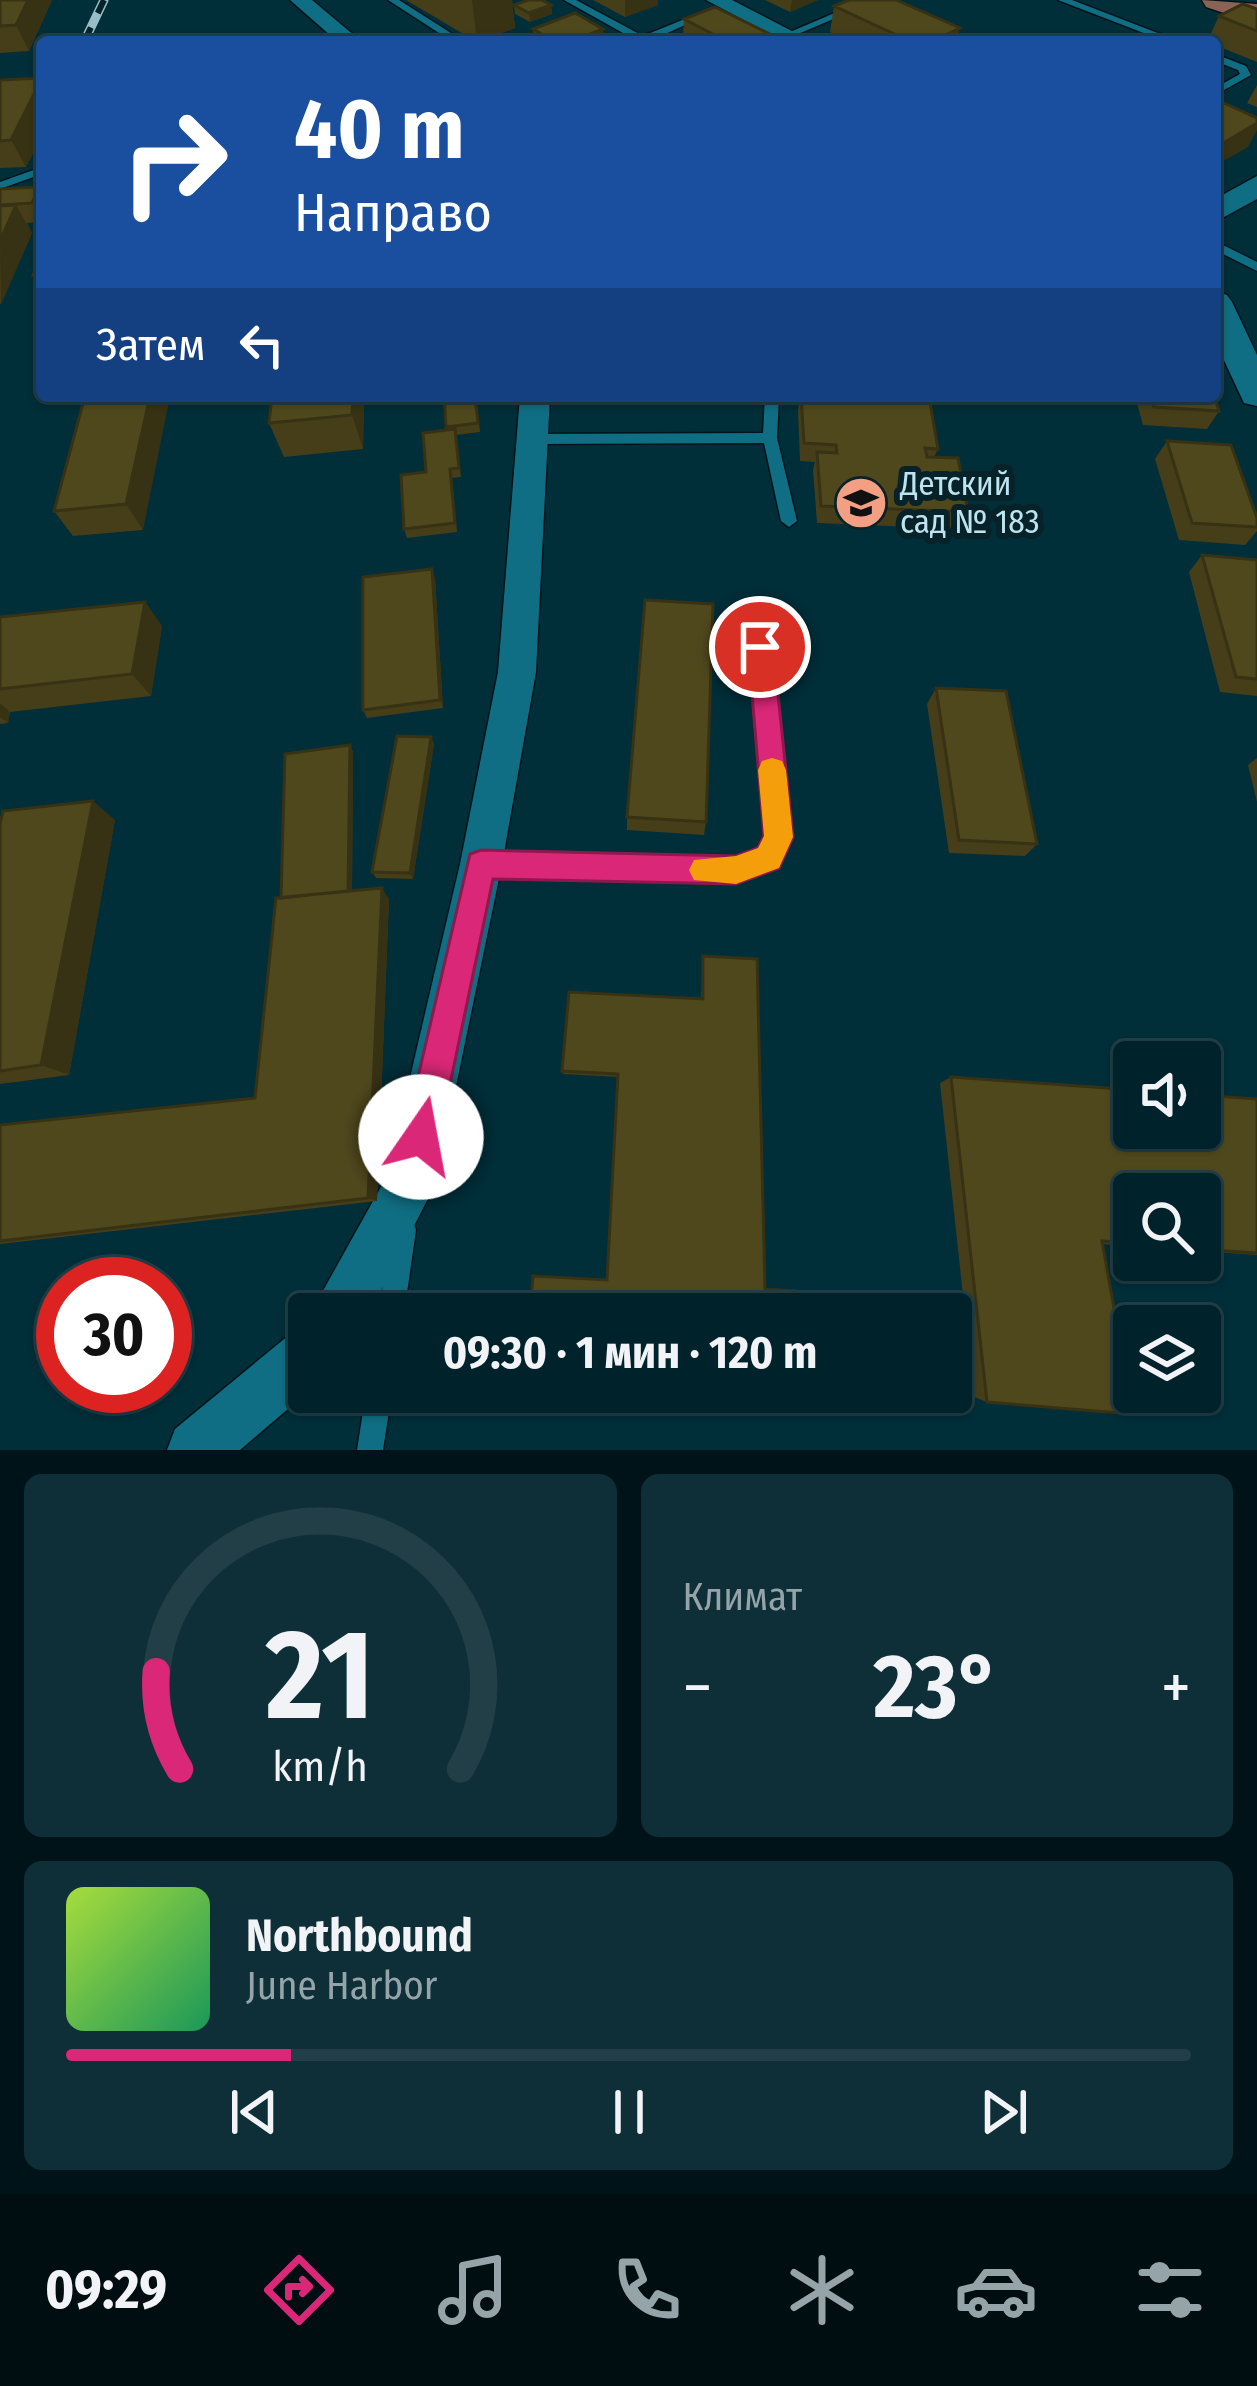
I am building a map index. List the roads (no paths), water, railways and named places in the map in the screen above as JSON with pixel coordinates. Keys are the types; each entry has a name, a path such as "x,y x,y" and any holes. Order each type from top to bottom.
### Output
{"main road":[{"path":"1217,0 1257,15"}],"street":[{"path":"300,0 341,36"},
{"path":"721,2 789,36"},
{"path":"1221,209 1257,185"},
{"path":"1224,342 1257,394"},
{"path":"351,1293 411,1183 481,864 517,672 535,402"},
{"path":"196,1450 288,1373"}],"lane":[{"path":"393,0 450,36"},
{"path":"569,0 639,36"},
{"path":"1063,0 1160,36"},
{"path":"651,36 721,2"},
{"path":"801,36 871,2 890,13"},
{"path":"1221,59 1242,68 1246,75 1221,89"},
{"path":"0,186 36,172"},
{"path":"1221,247 1257,267"},
{"path":"772,402 770,438 789,521"},
{"path":"533,440 770,438"},
{"path":"481,864 736,870 768,858 779,837 760,647"},
{"path":"394,1293 411,1183"},
{"path":"370,1450 376,1413"}],"railway":[{"path":"87,36 104,0"}],"place":[{"name":"Детский сад № 183","path":"861,503"}]}
